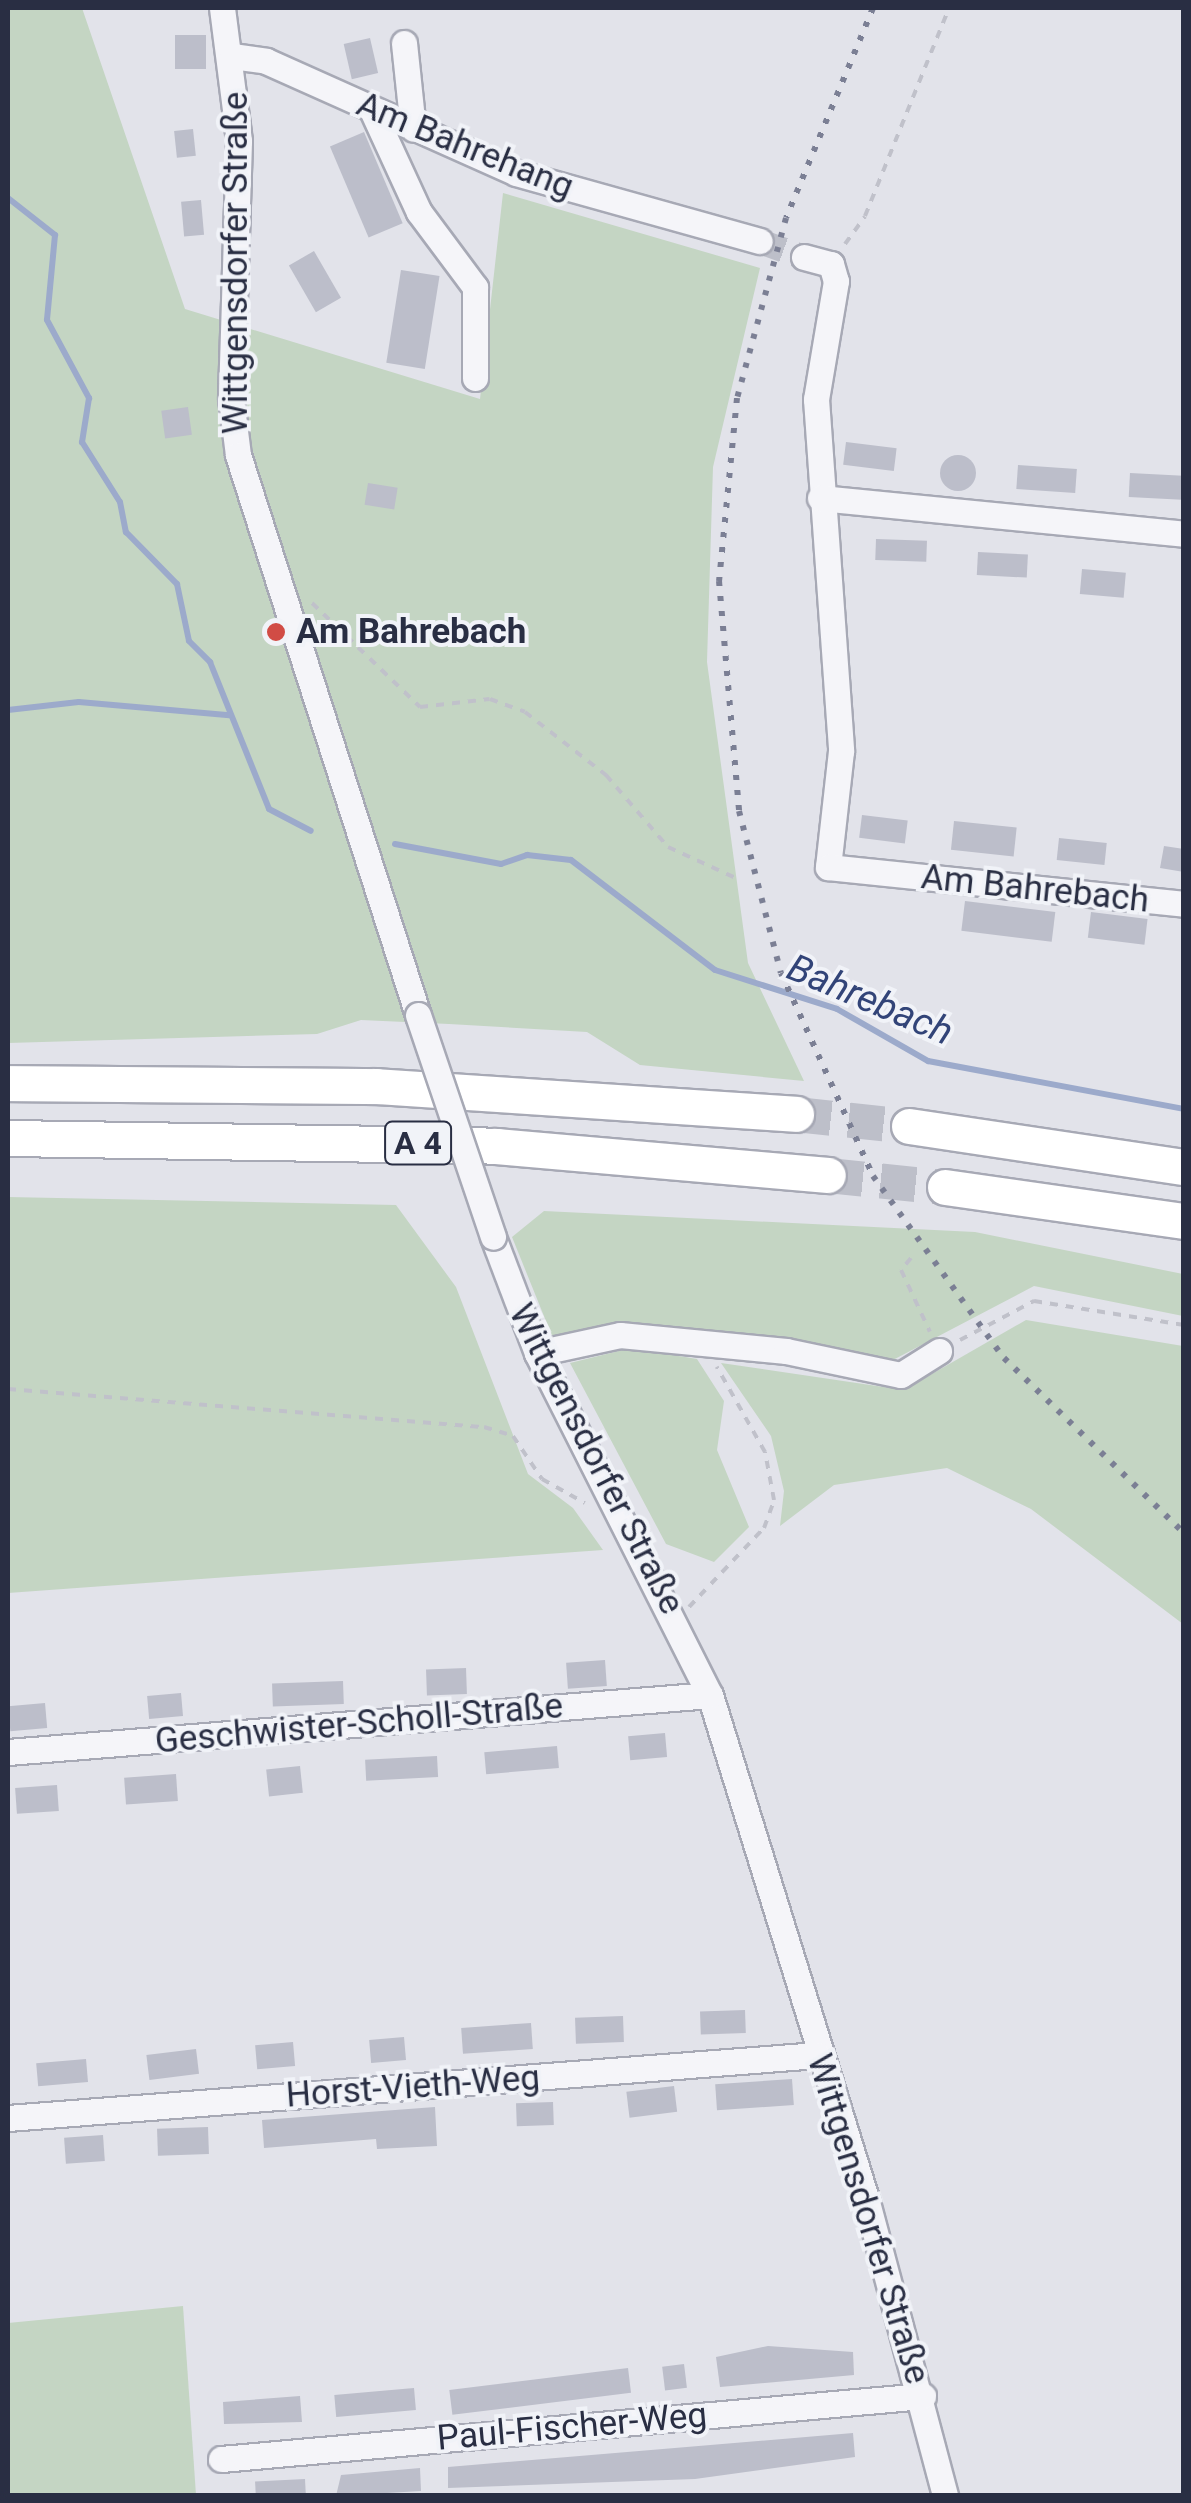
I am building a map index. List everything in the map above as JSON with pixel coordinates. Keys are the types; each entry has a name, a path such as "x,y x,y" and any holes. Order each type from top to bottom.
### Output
{"highway":[{"name":"A 4","path":"8,1083 488,1090 796,1114"},
{"path":"909,1126 1184,1167"},
{"name":"A 4","path":"8,1138 496,1146 828,1175"},
{"path":"945,1188 1184,1222"}],"street":[{"name":"Wittgensdorfer Straße","path":"222,8 232,56 240,141 233,426 278,592 418,1015 537,1353 677,1616 710,1696 923,2396 945,2496"},
{"path":"404,43 413,129"},
{"name":"Am Bahrehang","path":"232,56 266,60 516,174 760,241"},
{"path":"372,110 419,212 474,287 475,378"},
{"path":"804,257 830,264 836,282 816,400 820,498 1184,534"},
{"name":"Am Bahrebach","path":"820,498 841,751 828,867 1184,904"},
{"path":"537,1353 620,1335 700,1343 900,1375 938,1350"},
{"name":"Geschwister-Scholl-Straße","path":"8,1752 710,1696"},
{"name":"Horst-Vieth-Weg","path":"8,2118 818,2055"},
{"name":"Paul-Fischer-Weg","path":"221,2459 923,2396"}],"path":[{"path":"830,264 865,216 949,8"},
{"path":"278,592 291,588 313,604 420,707 490,700 525,712 606,775 668,846 740,880"},
{"path":"910,1258 901,1270 938,1350 1034,1301 1184,1326"},
{"path":"677,1616 764,1528 774,1500 745,1408 700,1343"},
{"path":"8,1389 484,1427 513,1436 542,1479 580,1503 616,1502"}],"green space":[{"path":"8,8 82,8 185,309 480,399 503,193 760,268 713,467 707,662 748,963 804,1081 640,1065 587,1032 449,1024 361,1020 317,1034 8,1043"},
{"path":"8,1197 396,1205 456,1287 528,1474 573,1508 603,1550 8,1593"},
{"path":"544,1211 975,1232 1183,1274 1183,1316 1034,1286 891,1361 624,1322 552,1336 512,1237"},
{"path":"1026,1320 1183,1346 1183,1624 1031,1509 947,1468 834,1485 780,1526 784,1491 771,1436 721,1363 904,1390"},
{"path":"631,1348 697,1359 724,1401 717,1450 749,1527 714,1562 666,1544 570,1363"},
{"path":"183,2306 196,2495 8,2495 8,2323"}],"building":[{"path":"175,35 206,35 206,69 175,69"},
{"path":"370,38 378,73 352,79 344,44"},
{"path":"193,129 196,156 177,158 174,131"},
{"path":"364,132 403,223 369,238 330,146"},
{"path":"201,200 204,235 184,237 181,202"},
{"path":"314,251 341,298 316,312 289,266"},
{"path":"401,270 440,276 425,369 386,363"},
{"path":"188,407 192,435 165,438 161,411"},
{"path":"846,442 897,448 894,471 843,465"},
{"path":"958,455 971,460 976,473 971,486 958,491 945,486 940,473 945,460"},
{"path":"1018,465 1077,469 1075,493 1016,489"},
{"path":"1130,473 1183,476 1182,500 1129,497"},
{"path":"368,483 398,488 394,509 365,505"},
{"path":"876,539 927,541 926,562 875,560"},
{"path":"978,552 1028,555 1027,578 977,575"},
{"path":"1082,569 1126,573 1124,598 1080,594"},
{"path":"862,815 908,821 905,843 859,838"},
{"path":"954,821 1017,828 1014,856 951,850"},
{"path":"1059,838 1107,843 1104,865 1057,860"},
{"path":"1164,846 1184,849 1184,872 1160,868"},
{"path":"965,901 1055,912 1052,942 961,931"},
{"path":"1091,912 1148,919 1144,945 1088,938"},
{"path":"605,1660 607,1686 568,1689 566,1663"},
{"path":"466,1668 467,1694 427,1695 426,1669"},
{"path":"343,1681 344,1704 273,1706 272,1683"},
{"path":"181,1693 183,1716 149,1719 147,1696"},
{"path":"45,1703 47,1728 10,1731 8,1706"},
{"path":"665,1733 667,1757 630,1760 628,1736"},
{"path":"557,1746 559,1768 486,1774 484,1752"},
{"path":"437,1756 438,1777 366,1781 365,1760"},
{"path":"300,1766 303,1793 269,1796 266,1770"},
{"path":"176,1774 178,1801 126,1805 124,1778"},
{"path":"57,1785 59,1811 17,1814 15,1788"},
{"path":"745,2010 746,2033 701,2035 700,2012"},
{"path":"623,2016 624,2042 576,2044 575,2018"},
{"path":"531,2023 533,2049 463,2054 461,2028"},
{"path":"404,2037 406,2060 371,2063 369,2040"},
{"path":"293,2042 295,2066 257,2069 255,2045"},
{"path":"196,2049 199,2074 149,2080 146,2055"},
{"path":"86,2059 88,2082 38,2086 36,2063"},
{"path":"792,2079 794,2105 717,2110 715,2084"},
{"path":"674,2086 677,2112 630,2118 626,2092"},
{"path":"553,2102 554,2125 517,2126 516,2103"},
{"path":"435,2107 437,2146 377,2149 376,2139 264,2148 262,2120"},
{"path":"208,2127 209,2154 158,2156 157,2129"},
{"path":"103,2135 105,2161 66,2164 64,2138"},
{"path":"768,2346 853,2352 854,2375 720,2387 716,2357"},
{"path":"684,2364 687,2388 665,2391 662,2367"},
{"path":"628,2368 631,2393 452,2415 449,2390"},
{"path":"414,2388 416,2410 336,2417 334,2395"},
{"path":"300,2396 302,2422 224,2424 223,2402"},
{"path":"853,2433 855,2457 695,2479 448,2488 448,2467"},
{"path":"420,2468 421,2491 336,2496 341,2475"},
{"path":"305,2479 306,2496 256,2496 255,2482"}],"waterway":[{"name":"Bahrebach","path":"8,198 55,235 47,320 89,398 82,442 120,502 126,532 177,584 189,641 210,662 269,809 311,831"},
{"path":"8,710 79,702 229,715"},
{"name":"Bahrebach","path":"395,844 501,864 527,855 571,860 715,970 837,1009 928,1061 1184,1109"}],"tunnel":[{"path":"760,241 804,257"},
{"path":"796,1114 909,1126"},
{"path":"828,1175 945,1187"}],"railway":[{"path":"873,8 786,218 737,398 719,581 739,811 781,973 873,1176 1004,1358 1184,1533"}],"place":[{"name":"Am Bahrebach","path":"276,632"}]}
